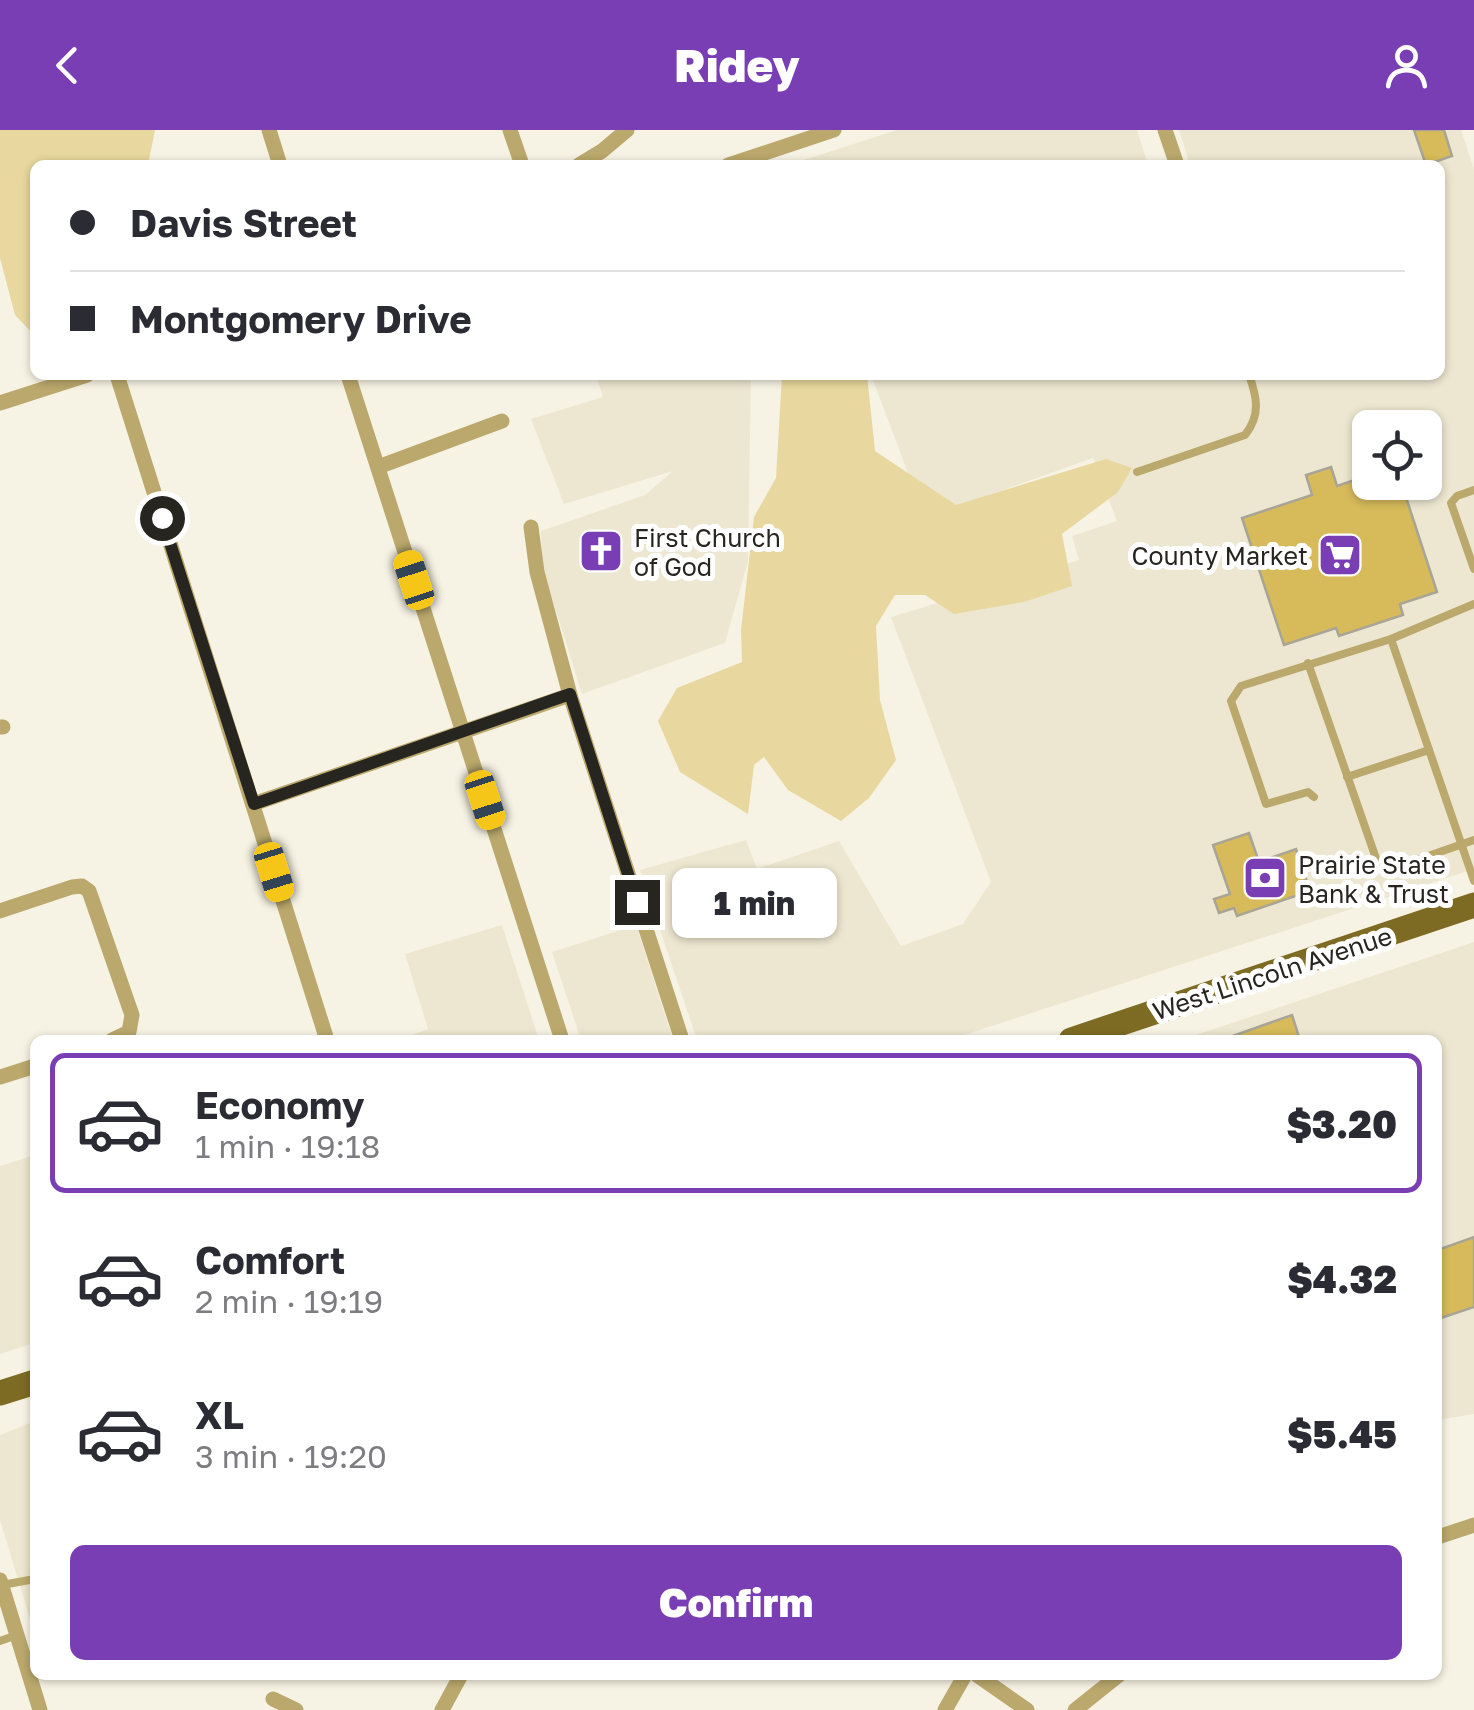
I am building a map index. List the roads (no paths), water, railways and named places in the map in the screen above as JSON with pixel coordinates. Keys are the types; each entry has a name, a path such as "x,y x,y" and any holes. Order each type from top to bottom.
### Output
{"main road":[{"name":"West Lincoln Avenue","path":"1086,1035 1474,905"},
{"path":"0,1393 30,1384"}],"street":[{"path":"269,130 278,160"},
{"path":"510,130 520,160"},
{"path":"587,160 627,130"},
{"path":"743,160 834,130"},
{"path":"1165,130 1175,160"},
{"path":"0,404 72,380"},
{"path":"119,380 325,1035"},
{"path":"350,380 560,1035"},
{"path":"378,466 502,421"},
{"path":"531,528 537,572 570,694 680,1035"},
{"path":"254,804 570,694"},
{"path":"0,911 72,887 90,890 132,1015 129,1032 123,1035"},
{"path":"0,1077 30,1068"},
{"path":"1442,1536 1474,1525"},
{"path":"1,1582 30,1677"},
{"path":"31,1680 40,1710"},
{"path":"442,1710 458,1680"},
{"path":"946,1710 961,1680"},
{"path":"984,1680 1026,1710"},
{"path":"1075,1710 1112,1680"},
{"path":"273,1699 296,1710"}],"lane":[{"path":"1137,472 1245,434 1256,414 1251,380"},
{"path":"1474,490 1457,496 1451,503 1474,569"},
{"path":"1314,798 1308,792 1266,804 1231,701 1241,686 1391,639 1472,604 1474,618"},
{"path":"1391,639 1474,881"},
{"path":"1308,664 1379,867 1391,869 1474,840"},
{"path":"1348,778 1429,750"},
{"path":"1,1582 30,1579"},
{"path":"0,1641 17,1635"}],"place":[{"name":"First Church of God","path":"601,551"},
{"name":"County Market","path":"1340,555"},
{"name":"Prairie State Bank & Trust","path":"1265,878"}]}
